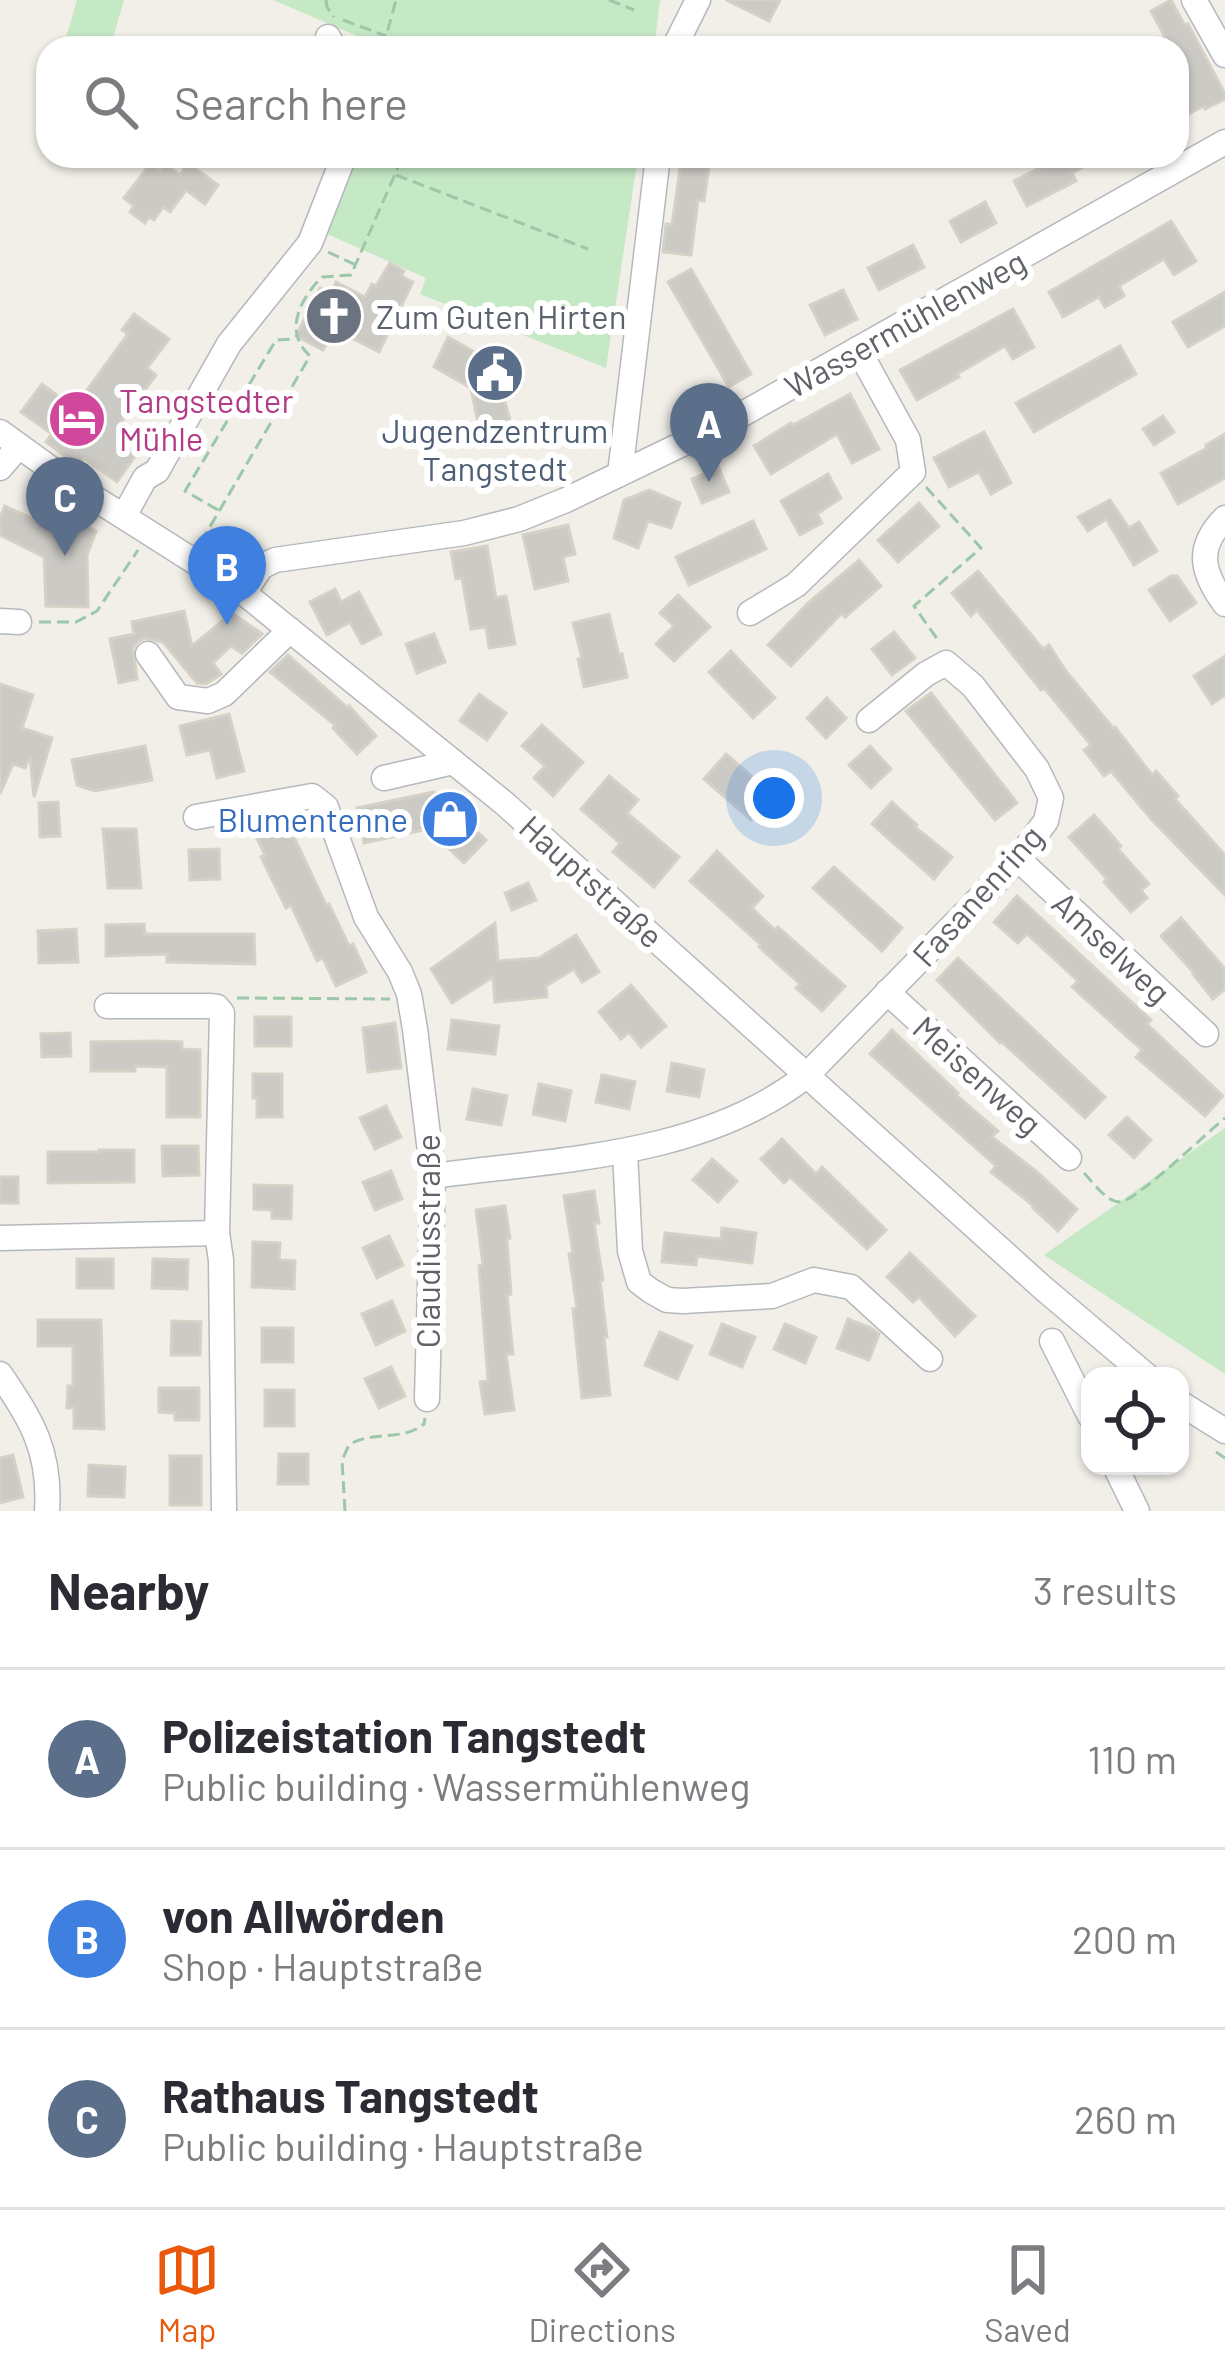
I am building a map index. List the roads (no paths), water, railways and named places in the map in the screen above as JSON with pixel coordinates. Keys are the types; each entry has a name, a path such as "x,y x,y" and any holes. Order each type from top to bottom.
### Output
{"street":[{"path":"680,36 698,0"},
{"path":"1194,0 1225,55"},
{"name":"Wassermühlenweg","path":"1189,162 1225,142"},
{"path":"124,516 146,478 157,471 229,344 310,243 339,168"},
{"path":"620,474 657,168"},
{"name":"Wassermühlenweg","path":"244,593 261,567 275,560 464,533 519,520 731,420 1179,168"},
{"path":"749,613 796,585 914,472 908,440 858,349"},
{"path":"0,468 9,439"},
{"name":"Hauptstraße","path":"9,439 244,593 504,803 1136,1367"},
{"path":"1225,518 1206,546 1205,566 1225,604"},
{"path":"148,653 178,698 208,700 224,694 290,630"},
{"name":"Fasanenring","path":"433,1175 625,1151 735,1118 780,1094 806,1076 1018,860 1046,821 1051,798 1037,769 973,686 946,663 868,720"},
{"path":"384,778 453,762"},
{"name":"Claudiusstraße","path":"196,817 312,796 326,807 366,917 400,972 410,999 433,1175 427,1399"},
{"name":"Amselweg","path":"1018,860 1206,1034"},
{"name":"Meisenweg","path":"887,992 1070,1158"},
{"path":"107,1006 209,1006 222,1013 217,1233 224,1511"},
{"path":"625,1151 630,1251 640,1282 651,1291 667,1300 683,1301 772,1296 814,1280 851,1286 930,1359"},
{"path":"0,1238 217,1233"},
{"path":"1052,1341 1081,1398"},
{"path":"0,1374 38,1435 47,1474 47,1511"},
{"path":"1189,1409 1225,1431"},
{"path":"1119,1475 1137,1511"}],"place":[{"name":"Zum Guten Hirten","path":"334,316"},
{"name":"Jugendzentrum Tangstedt","path":"495,373"},
{"name":"Tangstedter Mühle","path":"77,419"},
{"name":"Polizeistation Tangstedt","path":"709,482"},
{"name":"Rathaus Tangstedt","path":"65,556"},
{"name":"von Allwörden","path":"227,625"},
{"name":"Blumentenne","path":"450,819"}]}
